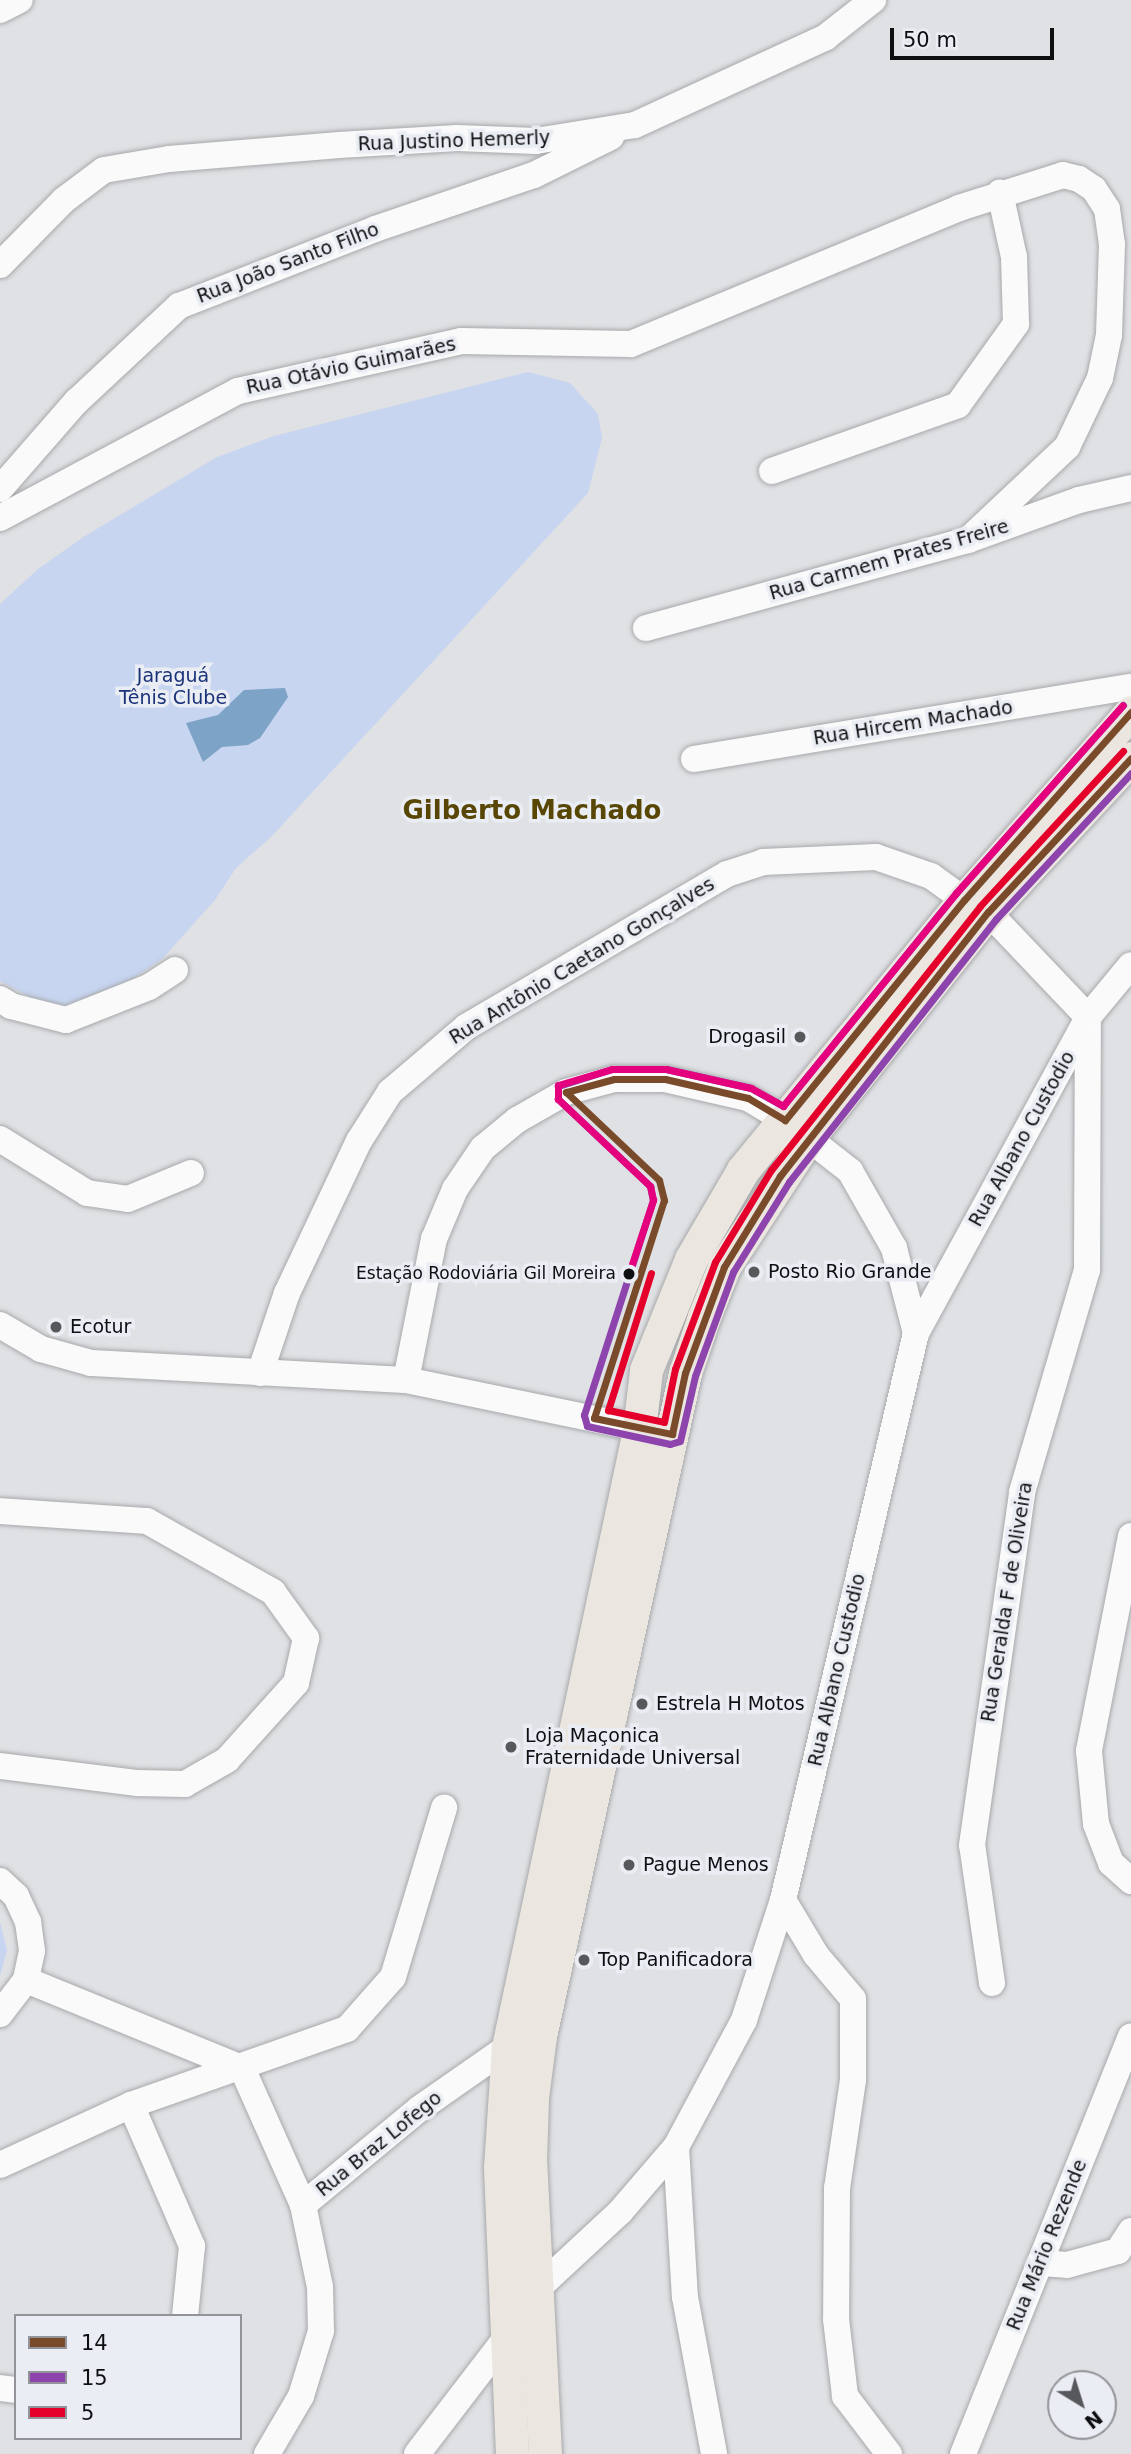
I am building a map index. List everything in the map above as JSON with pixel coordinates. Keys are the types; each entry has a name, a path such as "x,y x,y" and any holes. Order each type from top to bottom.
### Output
{"main road":[{"path":"545,2454 530,2162 531,2097 540,2036 685,1373 724,1267 796,1129 1131,712"},
{"path":"976,906 1131,758"},
{"path":"512,2454 500,2167 508,2047 639,1430 646,1370 691,1259 743,1170 796,1129"}],"street":[{"path":"0,10 20,0"},
{"name":"Rua Justino Hemerly","path":"0,265 64,200 104,170 169,159 339,145 457,138 536,141 635,125 826,37 873,0"},
{"name":"Rua João Santo Filho","path":"0,489 76,402 179,306 374,229 534,175 635,125"},
{"name":"Rua Otávio Guimarães","path":"0,518 238,391 461,341 631,344 959,208 1063,175 1094,189 1107,209 1112,244 1110,323 1100,378 1067,447 968,540"},
{"path":"772,471 958,405 1016,324 1014,257 1000,193"},
{"name":"Rua Carmem Prates Freire","path":"646,628 968,540 1079,500 1131,488"},
{"name":"Rua Hircem Machado","path":"694,760 1131,687"},
{"name":"Rua Antônio Caetano Gonçalves","path":"260,1373 288,1293 369,1124 390,1092 466,1027 727,874 763,862 876,857 930,876 976,906 1088,1017"},
{"name":"Rua Albano Custodio","path":"536,2290 620,2212 676,2147 744,2020 783,1900 916,1333 1088,1017 1131,965"},
{"path":"0,999 11,1006 66,1020 149,987 175,970"},
{"name":"Rua Geralda F de Oliveira","path":"992,1983 972,1845 1022,1492 1087,1270 1088,1017"},
{"path":"406,1380 434,1239 455,1189 483,1149 517,1119 566,1092 614,1079 665,1079 748,1098 796,1129 850,1171 894,1248 916,1333"},
{"path":"0,1139 87,1193 128,1199 191,1173"},
{"path":"0,1325 41,1349 92,1363 406,1380 639,1430 672,1434"},
{"path":"0,1511 147,1521 273,1592 306,1638 296,1683 227,1760 185,1784 137,1783 0,1766"},
{"path":"1131,1536 1089,1751 1096,1824 1111,1863 1131,1881"},
{"path":"0,2165 131,2105 347,2029 393,1977 444,1808"},
{"path":"0,1881 16,1896 29,1922 32,1951 26,1979 0,2014"},
{"path":"783,1900 816,1955 853,1999 853,2080 837,2188 836,2319 845,2396 889,2454"},
{"path":"26,1979 242,2068"},
{"name":"Rua Mário Rezende","path":"963,2454 1131,2037"},
{"name":"Rua Braz Lofego","path":"242,2068 303,2205 419,2109 508,2047"},
{"path":"131,2105 192,2246 185,2314"},
{"path":"676,2147 685,2297 714,2454"},
{"path":"267,2454 301,2396 321,2331 320,2287 303,2205"},
{"path":"1040,2263 1067,2265 1118,2251 1131,2231"},
{"path":"417,2454 506,2338"}],"green space":[{"name":"Jaraguá Tênis Clube","path":"528,372 570,383 598,414 602,438 588,493 272,836 236,868 215,900 163,958 127,983 63,1006 32,998 0,981 0,604 38,569 85,536 217,457 274,436"},
{"path":"0,1922 7,1950 0,1976"}],"shaded area":[{"path":"285,688 288,697 260,738 248,745 222,747 203,762 186,723 218,715 244,690"}],"transit line":[{"name":"15","path":"1123,705 956,893 783,1106 751,1088 666,1069 612,1069 558,1086 558,1099 650,1186 653,1200 584,1415 587,1426 670,1444 680,1441 695,1376 733,1272 789,1182 996,919 1131,773"},
{"path":"631,1267 653,1200 650,1186 558,1099 558,1085 612,1069 666,1069 751,1088 783,1106 956,893 1123,705"},
{"name":"14","path":"1131,712 964,900 785,1120 748,1098 665,1079 614,1079 566,1092 659,1180 664,1200 594,1418 672,1434 685,1373 724,1267 780,1176 988,912 1131,758"},
{"name":"5","path":"651,1273 608,1410 664,1422 675,1369 715,1262 771,1170 980,906 1123,751"}],"place":[{"name":"Drogasil","path":"800,1037"},
{"name":"Posto Rio Grande","path":"754,1272"},
{"name":"Estação Rodoviária Gil Moreira","path":"629,1274"},
{"name":"Ecotur","path":"56,1327"},
{"name":"Estrela H Motos","path":"642,1704"},
{"name":"Loja Maçonica Fraternidade Universal","path":"511,1747"},
{"name":"Pague Menos","path":"629,1865"},
{"name":"Top Panificadora","path":"584,1960"}],"district":[{"name":"Gilberto Machado","path":"532,811"}]}
